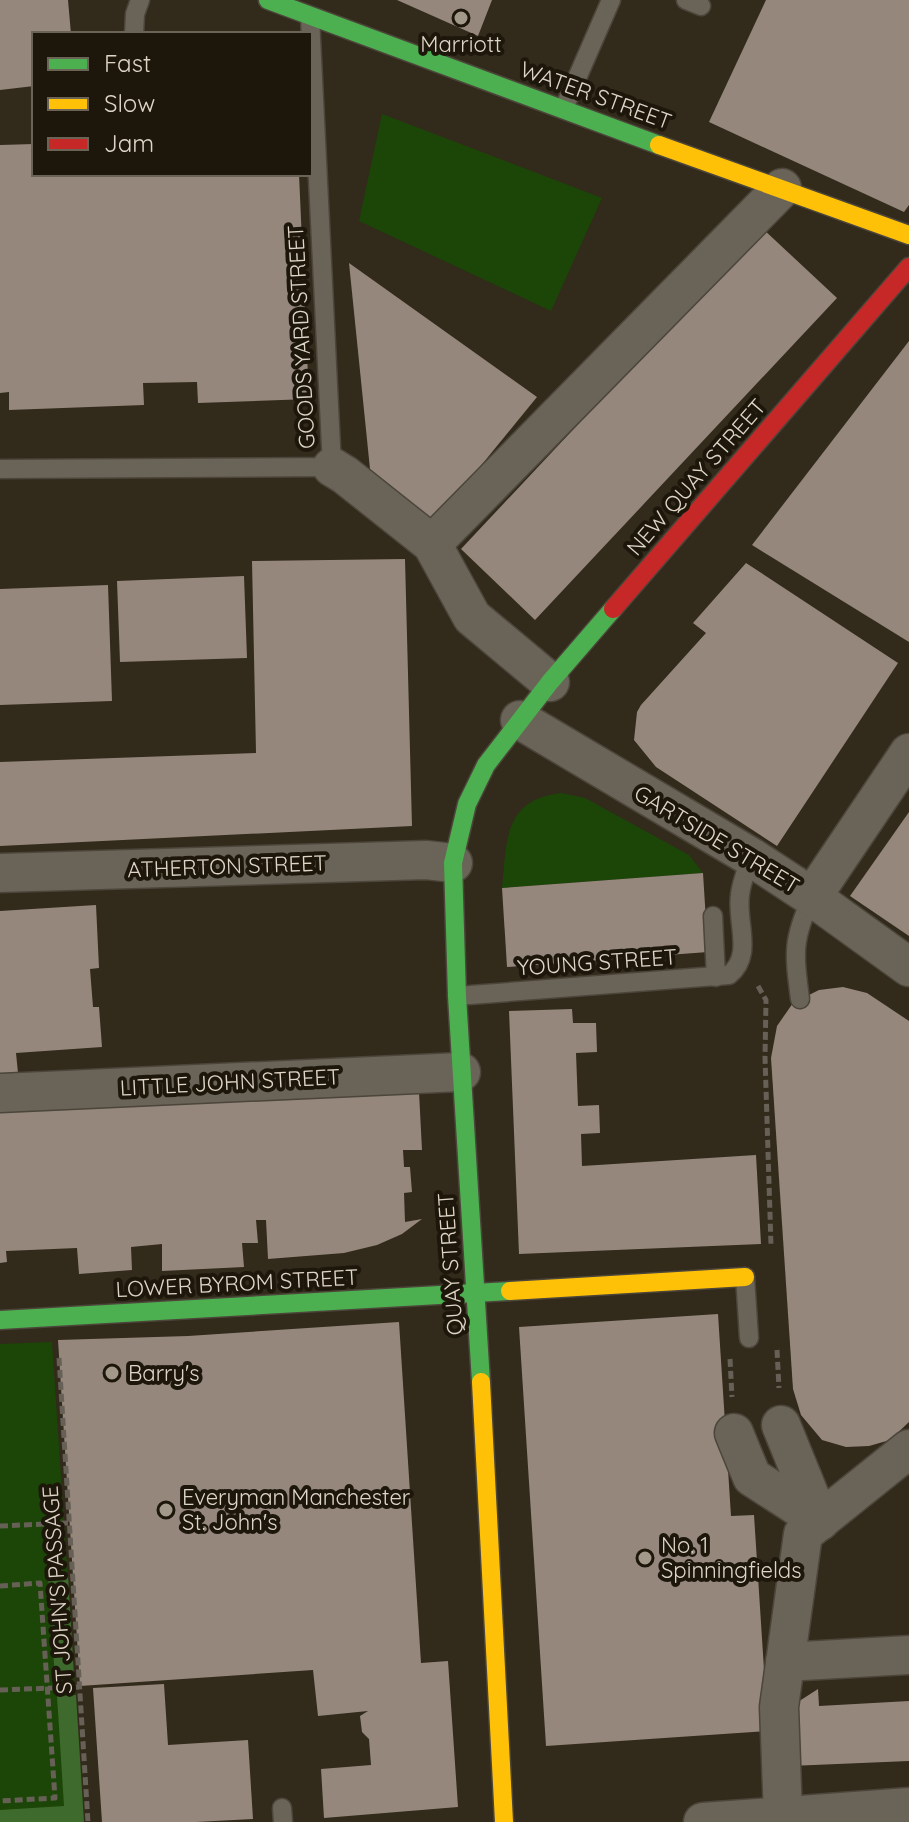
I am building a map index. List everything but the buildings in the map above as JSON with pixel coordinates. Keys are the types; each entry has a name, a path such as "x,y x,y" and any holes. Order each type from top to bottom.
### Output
{"main road":[{"name":"WATER STREET","path":"268,0 909,235"},
{"name":"NEW QUAY STREET","path":"520,720 909,267"},
{"name":"QUAY STREET","path":"504,1822 461,1072 453,863 467,804 486,765 520,720"},
{"path":"476,1293 745,1277"},
{"name":"LOWER BYROM STREET","path":"0,1320 476,1293"}],"street":[{"path":"432,544 782,188"},
{"path":"332,467 432,544 472,617 550,682"},
{"name":"GARTSIDE STREET","path":"520,720 751,857 909,967"},
{"path":"812,897 909,753"},
{"name":"ATHERTON STREET","path":"0,873 426,860 453,863"},
{"name":"LITTLE JOHN STREET","path":"0,1093 461,1072"},
{"path":"781,1425 820,1521"},
{"path":"734,1433 752,1477 820,1521"},
{"path":"804,1817 779,1707 803,1534 909,1449"},
{"path":"785,1662 909,1655"},
{"path":"703,1822 909,1807"}],"lane":[{"path":"134,32 140,0"},
{"path":"564,108 611,0"},
{"name":"GOODS YARD STREET","path":"310,17 311,32"},
{"name":"GOODS YARD STREET","path":"0,469 332,467 312,58"},
{"path":"738,968 743,955 740,896 751,857"},
{"path":"800,999 794,950 799,924 812,897"},
{"path":"713,916 716,977"},
{"name":"YOUNG STREET","path":"457,996 716,977 729,975 738,968"},
{"path":"745,1277 749,1338"}],"path":[{"path":"738,968 758,987 766,1000 772,1265 745,1277"},
{"name":"ST JOHN'S PASSAGE","path":"59,1356 88,1822"},
{"path":"0,1526 68,1523"},
{"path":"0,1586 40,1583 55,1798 0,1801"},
{"path":"0,1690 79,1687"}],"green space":[{"path":"382,114 602,198 551,311 359,221"},
{"path":"561,793 585,798 689,855 703,873 502,888 508,839 518,814 542,797"},
{"path":"52,1342 84,1822 0,1822 0,1344"},
{"path":"68,1575 74,1677 55,1678 48,1576"},
{"path":"76,1695 84,1822 0,1822 0,1810 64,1806 57,1696"}],"traffic: fast":[{"path":"268,0 659,145"},
{"path":"481,1382 457,996 453,863 467,804 486,765 550,682 613,609"},
{"path":"0,1320 510,1291"}],"traffic: slow":[{"path":"659,145 909,235"},
{"path":"510,1291 745,1277"},
{"path":"481,1382 504,1822"}],"traffic: jam":[{"path":"613,609 909,267"}],"place":[{"name":"Marriott","path":"461,18"},
{"name":"Barry's","path":"112,1373"},
{"name":"Everyman Manchester St. John's","path":"166,1510"},
{"name":"No. 1 Spinningfields","path":"645,1558"}]}
